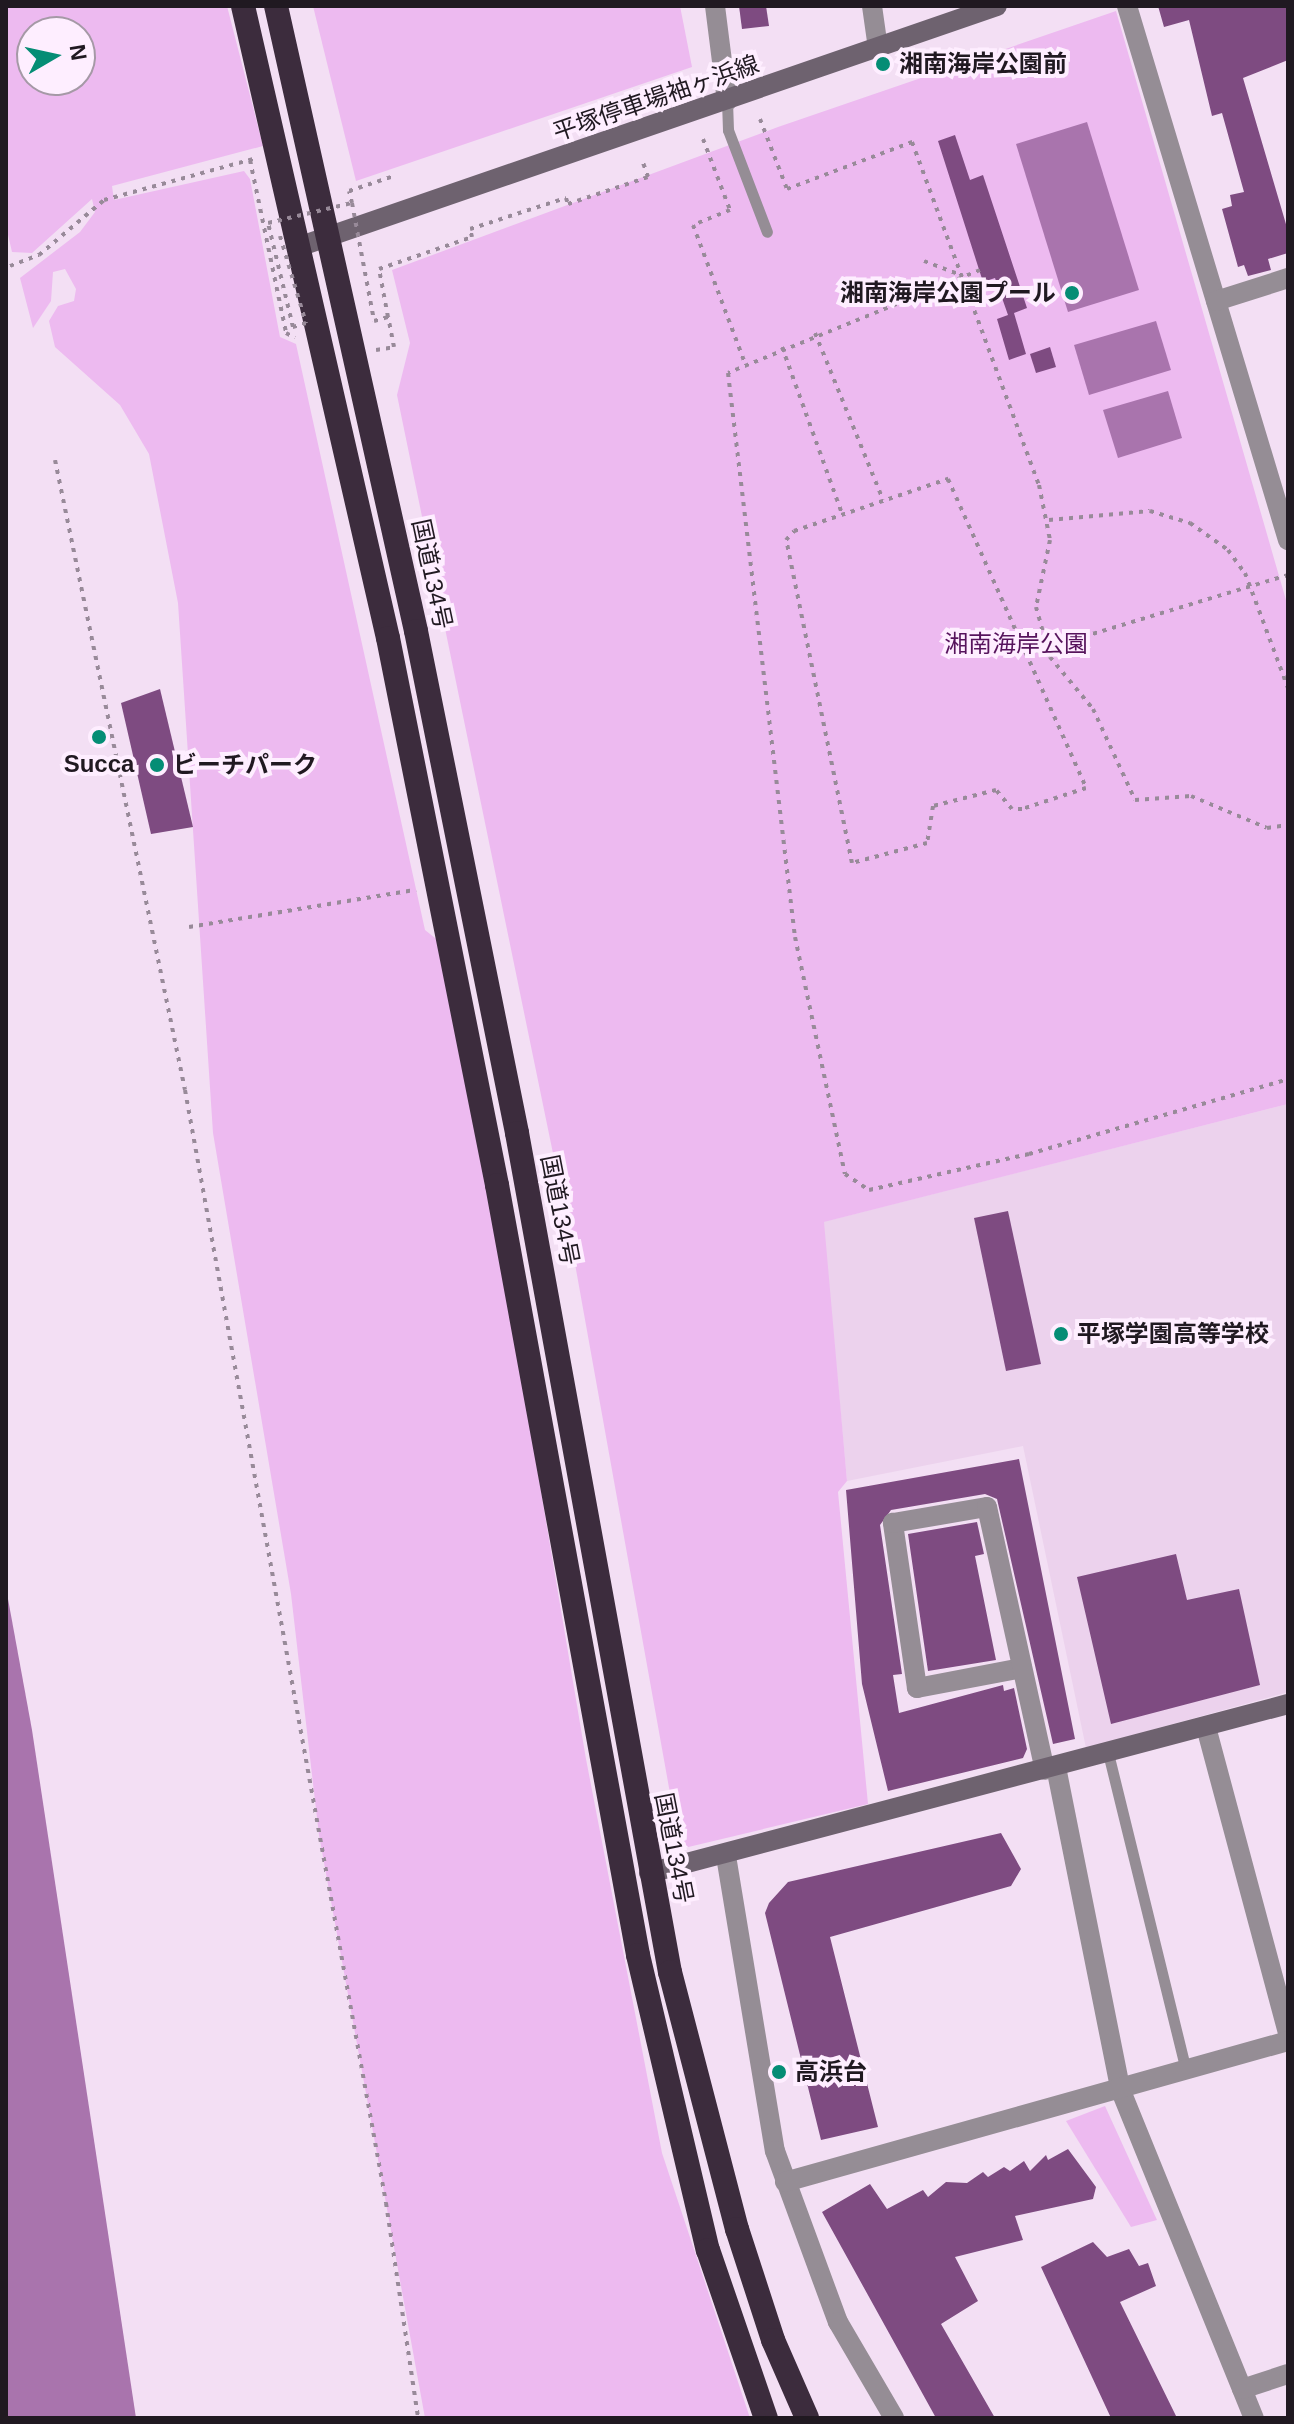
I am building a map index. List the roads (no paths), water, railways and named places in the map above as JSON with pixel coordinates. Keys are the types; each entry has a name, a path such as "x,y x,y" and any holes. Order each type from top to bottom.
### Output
{"highway":[{"path":"243,6 291,241 438,887 638,1955 708,2250 766,2418"},
{"name":"国道134号","path":"276,6 331,237 520,1148 649,1873 737,2229 773,2340 807,2418"}],"main road":[{"name":"平塚停車場袖ヶ浜線","path":"291,241 331,237 997,6"},
{"path":"649,1873 726,1856 1288,1704"}],"street":[{"path":"715,6 727,101"},
{"path":"872,6 878,48"},
{"path":"1127,6 1288,540"},
{"path":"1216,301 1288,278"},
{"path":"1022,1668 917,1688 893,1523 987,1507 1022,1668 1051,1768 1121,2091 1254,2418"},
{"path":"1206,1727 1288,2034"},
{"path":"726,1856 785,2182 838,2322 894,2418"},
{"path":"785,2182 1121,2091 1288,2041"},
{"path":"1242,2389 1288,2374"}],"lane":[{"path":"727,101 728,130 767,232"},
{"path":"1108,1753 1186,2071"}],"place":[{"name":"湘南海岸公園前","path":"883,64"},
{"name":"湘南海岸公園プール","path":"1072,293"},
{"name":"Succa","path":"99,737"},
{"name":"ビーチパーク","path":"157,765"},
{"name":"平塚学園高等学校","path":"1061,1334"},
{"name":"高浜台","path":"779,2072"}],"park label":[{"name":"湘南海岸公園","path":"1016,644"}]}
